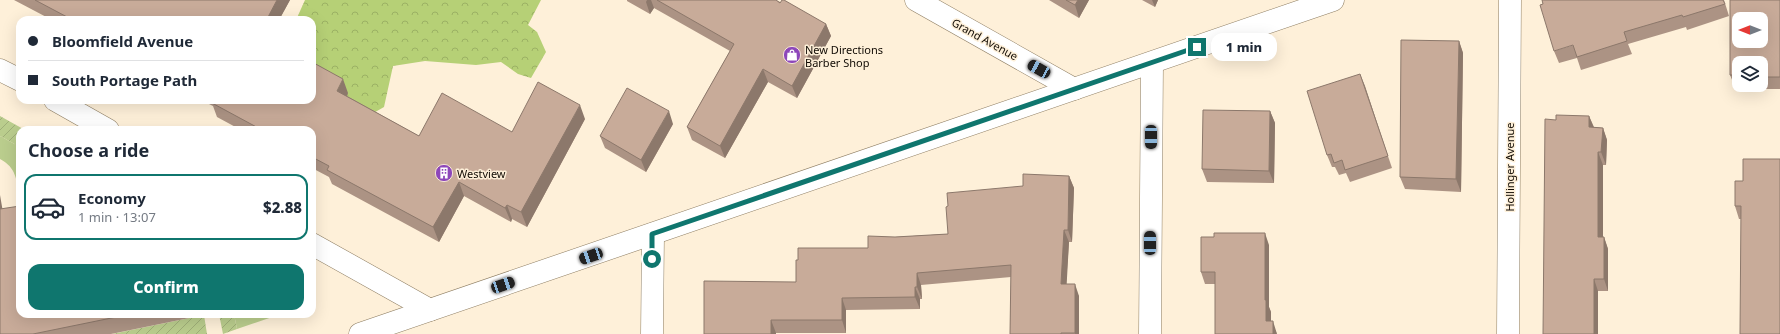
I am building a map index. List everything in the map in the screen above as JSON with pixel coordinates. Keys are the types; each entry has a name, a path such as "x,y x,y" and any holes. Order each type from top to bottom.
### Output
{"street":[{"name":"Grand Avenue","path":"916,0 1074,89"},
{"path":"360,334 1332,0"},
{"name":"Hollinger Avenue","path":"1508,334 1510,0"},
{"path":"1150,334 1152,63"},
{"path":"0,70 16,78"},
{"path":"62,104 101,126"},
{"path":"652,234 652,334"},
{"path":"316,246 430,310"}],"green space":[{"path":"305,0 541,0 528,25 537,32 546,52 531,78 518,74 501,62 476,65 425,61 393,66 384,107 370,115 316,91 316,16 298,16"},
{"path":"0,116 18,126 16,126 16,145 0,136"},
{"path":"0,136 16,145 16,180 10,166 0,159"},
{"path":"189,318 204,318 207,334 112,334"},
{"path":"220,318 235,318 237,329 223,334"},
{"path":"235,318 269,318 237,329"}],"building":[{"path":"35,0 277,0 269,16 65,16"},
{"path":"657,0 776,0 780,3 784,0 826,24 792,86 763,69 720,146 687,127 734,44"},
{"path":"1066,0 1078,0 1075,5"},
{"path":"1542,0 1723,0 1725,4 1683,17 1682,15 1624,32 1627,41 1577,57 1573,45 1554,51 1540,5 1543,4"},
{"path":"1730,0 1780,0 1780,77 1768,77 1768,56 1732,56 1732,75 1730,75"},
{"path":"1401,40 1459,41 1456,179 1400,177"},
{"path":"316,64 343,79 337,91 419,136 442,93 512,132 538,82 580,105 521,212 507,205 505,208 459,182 433,227 327,170 329,166 316,159 316,126 255,126 214,104 316,104"},
{"path":"1360,74 1388,156 1345,170 1342,160 1334,163 1331,154 1327,155 1307,91"},
{"path":"627,88 669,111 641,160 600,136"},
{"path":"1203,110 1270,111 1269,171 1202,169"},
{"path":"1556,115 1589,116 1589,127 1603,128 1601,152 1598,152 1598,237 1604,237 1604,279 1594,279 1594,334 1543,334 1545,119 1556,120"},
{"path":"1743,159 1780,159 1780,334 1740,334 1741,206 1735,206 1735,181 1743,181"},
{"path":"1023,174 1069,176 1068,230 1064,230 1061,284 1075,284 1075,333 1010,334 1011,265 917,273 915,297 842,298 842,320 771,320 771,334 704,334 704,281 796,282 796,260 798,260 798,248 868,248 868,236 895,237 948,234 946,207 948,206 947,193 1023,186"},
{"path":"16,207 16,318 111,318 33,334 0,334 0,209"},
{"path":"1214,233 1265,233 1266,321 1273,321 1273,334 1215,334 1215,272 1201,272 1201,237 1214,237"}],"place":[{"name":"New Directions Barber Shop","path":"792,55"},
{"name":"Westview","path":"444,173"}],"route":[{"path":"652,259 652,234 1197,47"}]}
